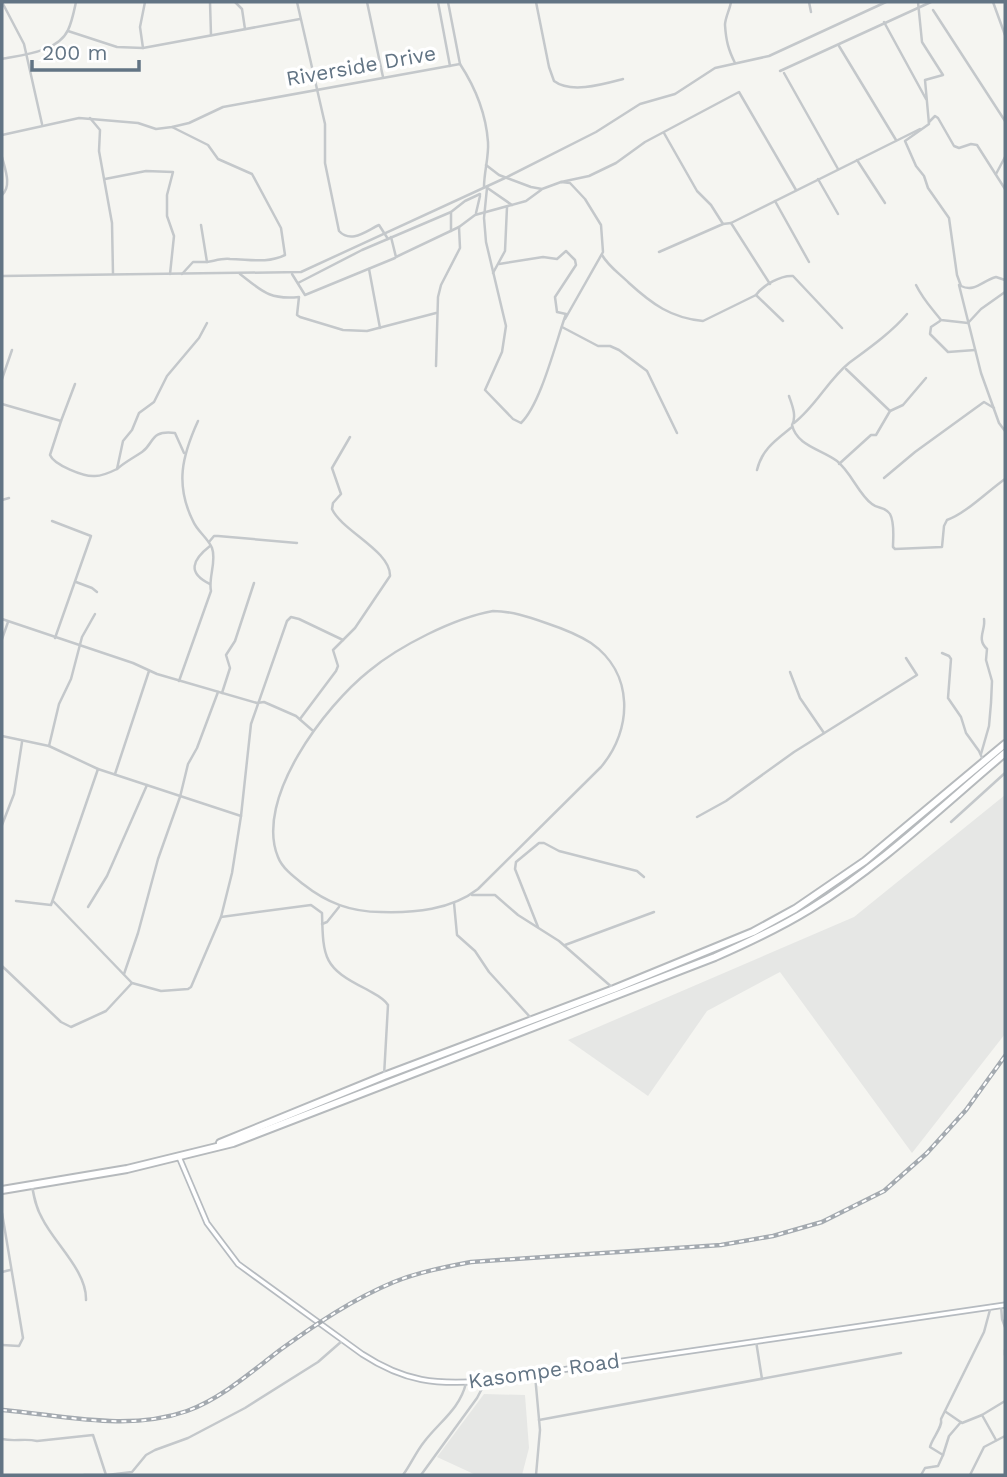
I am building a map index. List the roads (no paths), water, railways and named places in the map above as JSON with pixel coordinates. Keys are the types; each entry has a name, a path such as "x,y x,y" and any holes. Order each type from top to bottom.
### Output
{"highway":[{"path":"208,1149 384,1076 712,950 795,909 865,861 982,758 1005,744"},
{"path":"2,1191 93,1176 233,1143 715,957 760,937 809,909 877,861 1005,753"}],"street":[{"path":"2,2 24,44 42,125"},
{"path":"2,60 27,55 54,44 68,31 76,2"},
{"path":"143,48 140,27 145,2"},
{"path":"210,2 211,36"},
{"path":"235,2 242,9 245,29"},
{"path":"297,2 325,124 325,163 339,231 349,237 379,225 390,238 396,257"},
{"path":"367,2 383,77"},
{"path":"438,2 450,66"},
{"name":"Riverside Drive","path":"2,135 64,120 90,118 138,123 156,129 172,127 189,123 223,107 460,64 448,2"},
{"path":"536,2 550,74 554,81 575,87 623,79"},
{"path":"731,2 725,23 728,31 726,46 735,64"},
{"path":"809,2 811,12"},
{"path":"2,276 292,274 304,271 485,188 591,134 640,104 671,96 715,68 769,56 886,2"},
{"path":"838,169 782,72 919,4 931,2"},
{"path":"993,2 1005,35"},
{"path":"919,4 922,42 943,75 925,80 929,123"},
{"path":"933,10 1005,121"},
{"path":"68,31 117,47 143,48 300,19"},
{"path":"884,22 927,102"},
{"path":"839,46 897,140"},
{"path":"460,64 474,86 488,142 486,242 505,316 506,330 497,368 485,390 518,422 525,419 536,398 562,326 565,314 557,312 555,297 576,265 566,251 557,259 543,257 499,264"},
{"path":"292,274 305,295 369,269 459,227 475,215 531,199 542,189 561,182 589,176 702,110 739,92 796,190"},
{"path":"1005,189 978,145 959,148 954,146 935,116 905,141 928,188 949,218 958,282 975,350 994,408 1005,431"},
{"path":"90,118 100,130 99,151 112,223 113,274"},
{"path":"659,252 730,223 929,123"},
{"path":"172,127 208,145 218,159 252,174 281,228 285,255 277,259 252,262 231,258 193,262 181,274"},
{"path":"664,133 697,191 711,205 723,224"},
{"path":"2,157 8,184 2,195"},
{"path":"996,174 1005,157"},
{"path":"857,160 886,203"},
{"path":"486,165 505,178 542,189"},
{"path":"104,178 146,171 173,172 167,195 167,215 174,236 170,274"},
{"path":"818,179 838,214"},
{"path":"561,182 570,183 578,190 597,218 603,233 604,249 562,326"},
{"path":"298,283 451,212 485,188"},
{"path":"485,188 512,205"},
{"path":"475,215 480,194"},
{"path":"775,201 809,262"},
{"path":"493,274 505,249 507,206"},
{"path":"451,212 451,231"},
{"path":"730,223 770,284"},
{"path":"201,225 207,262"},
{"path":"436,366 436,313 441,285 460,247 459,227"},
{"path":"601,255 611,268 648,301 664,310 697,321 709,320 738,302 756,295 759,290 785,275 793,276 842,328"},
{"path":"369,269 380,328"},
{"path":"240,274 264,293 286,298 299,297 297,315 303,319 348,330 380,328 436,313"},
{"path":"958,282 968,289 991,278 1005,280"},
{"path":"916,285 926,306 933,309 941,320"},
{"path":"968,323 981,309 1005,292"},
{"path":"756,295 783,321"},
{"path":"757,470 760,458 768,447 805,416 820,393 845,368 907,314"},
{"path":"968,323 941,320 931,327 930,334 948,352 975,350"},
{"path":"117,469 123,441 132,430 139,413 153,402 167,376 199,338 207,323"},
{"path":"562,326 598,346 610,346 619,350 647,371 677,433"},
{"path":"2,379 12,350"},
{"path":"845,368 890,411"},
{"path":"839,464 871,435 876,435 890,411 903,405 926,379"},
{"path":"75,384 50,455 53,461 62,467 94,477 117,469 145,451 150,440 161,434 175,433 185,454"},
{"path":"789,396 794,420 792,426 798,437 839,464 872,504 890,513 895,550 942,547 947,520 958,517 1005,479"},
{"path":"884,478 984,402 994,408"},
{"path":"2,404 61,421"},
{"path":"179,681 210,596 210,546 195,526 188,509 181,476 185,454 198,421"},
{"path":"300,719 336,671 338,666 332,650 351,633 365,615 390,573 387,565 369,543 339,520 332,509 332,504 341,493 332,468 350,437"},
{"path":"2,500 9,498"},
{"path":"52,522 91,536 55,638"},
{"path":"206,540 209,542 214,536 218,536 297,543"},
{"path":"210,546 197,559 195,572 198,578 210,584"},
{"path":"76,582 97,592"},
{"path":"124,974 188,764 230,670 226,656 235,641 254,583"},
{"path":"506,612 537,620 591,643 616,671 622,685 625,716 615,746 601,767 470,895 454,903 398,912 365,912 340,906 311,890 291,874 278,858 272,822 277,802 294,763 313,731 341,696 378,663 434,633 481,614 506,612"},
{"path":"50,746 55,717 71,679 79,646 95,614"},
{"path":"53,901 132,982 161,991 188,989 221,917 232,873 250,735 257,703 289,618 299,619 343,640"},
{"path":"2,619 179,681 257,703 267,703 300,719 313,731"},
{"path":"982,758 989,726 992,681 986,660 987,649 983,645 981,635 984,619"},
{"path":"2,639 8,622"},
{"path":"942,653 951,659 948,698 982,758"},
{"path":"697,817 746,788 824,733 917,675 906,658"},
{"path":"115,774 149,671"},
{"path":"790,672 800,698 824,733"},
{"path":"2,736 50,746 98,769 241,816"},
{"path":"2,825 14,794 22,742"},
{"path":"16,901 49,906 53,901 98,769"},
{"path":"951,822 1005,773"},
{"path":"88,907 107,876 147,785"},
{"path":"538,927 515,869 516,862 539,844 544,843 559,850 637,871 644,877"},
{"path":"470,895 495,895 520,917 564,946 614,989"},
{"path":"454,903 457,935 475,951 489,972 533,1020"},
{"path":"221,917 311,905 322,914 324,950 330,965 345,978 384,999 388,1005 384,1076"},
{"path":"322,924 327,922 340,906"},
{"path":"564,946 654,912"},
{"path":"2,966 61,1022 71,1027 106,1011 132,982"},
{"name":"Kasompe Road","path":"179,1157 207,1223 238,1264 342,1341 381,1366 404,1376 435,1383 486,1381 1003,1305"},
{"path":"32,1186 41,1218 72,1261 86,1300"},
{"path":"2,1213 23,1338 19,1346 2,1345"},
{"path":"2,1272 10,1270"},
{"path":"1003,1305 1005,1327"},
{"path":"943,1455 930,1447 984,1332 991,1306"},
{"path":"84,1475 132,1472 146,1455 245,1408 307,1369 342,1341"},
{"path":"756,1341 762,1379"},
{"path":"539,1420 901,1353"},
{"path":"535,1374 540,1444 536,1475"},
{"path":"421,1475 486,1381"},
{"path":"404,1475 425,1440 449,1416 466,1383"},
{"path":"921,1475 925,1468 937,1466 949,1436 961,1422 982,1415 1005,1401"},
{"path":"946,1412 961,1422"},
{"path":"982,1415 996,1440"},
{"path":"2,1440 28,1438 37,1441 93,1435 105,1475"},
{"path":"970,1475 984,1447 1005,1436"}],"railway":[{"path":"2,1410 94,1420 164,1417 200,1406 236,1384 335,1313 364,1296 413,1275 471,1262 721,1245 773,1236 822,1222 884,1191 927,1153 966,1110 1005,1056"}]}
